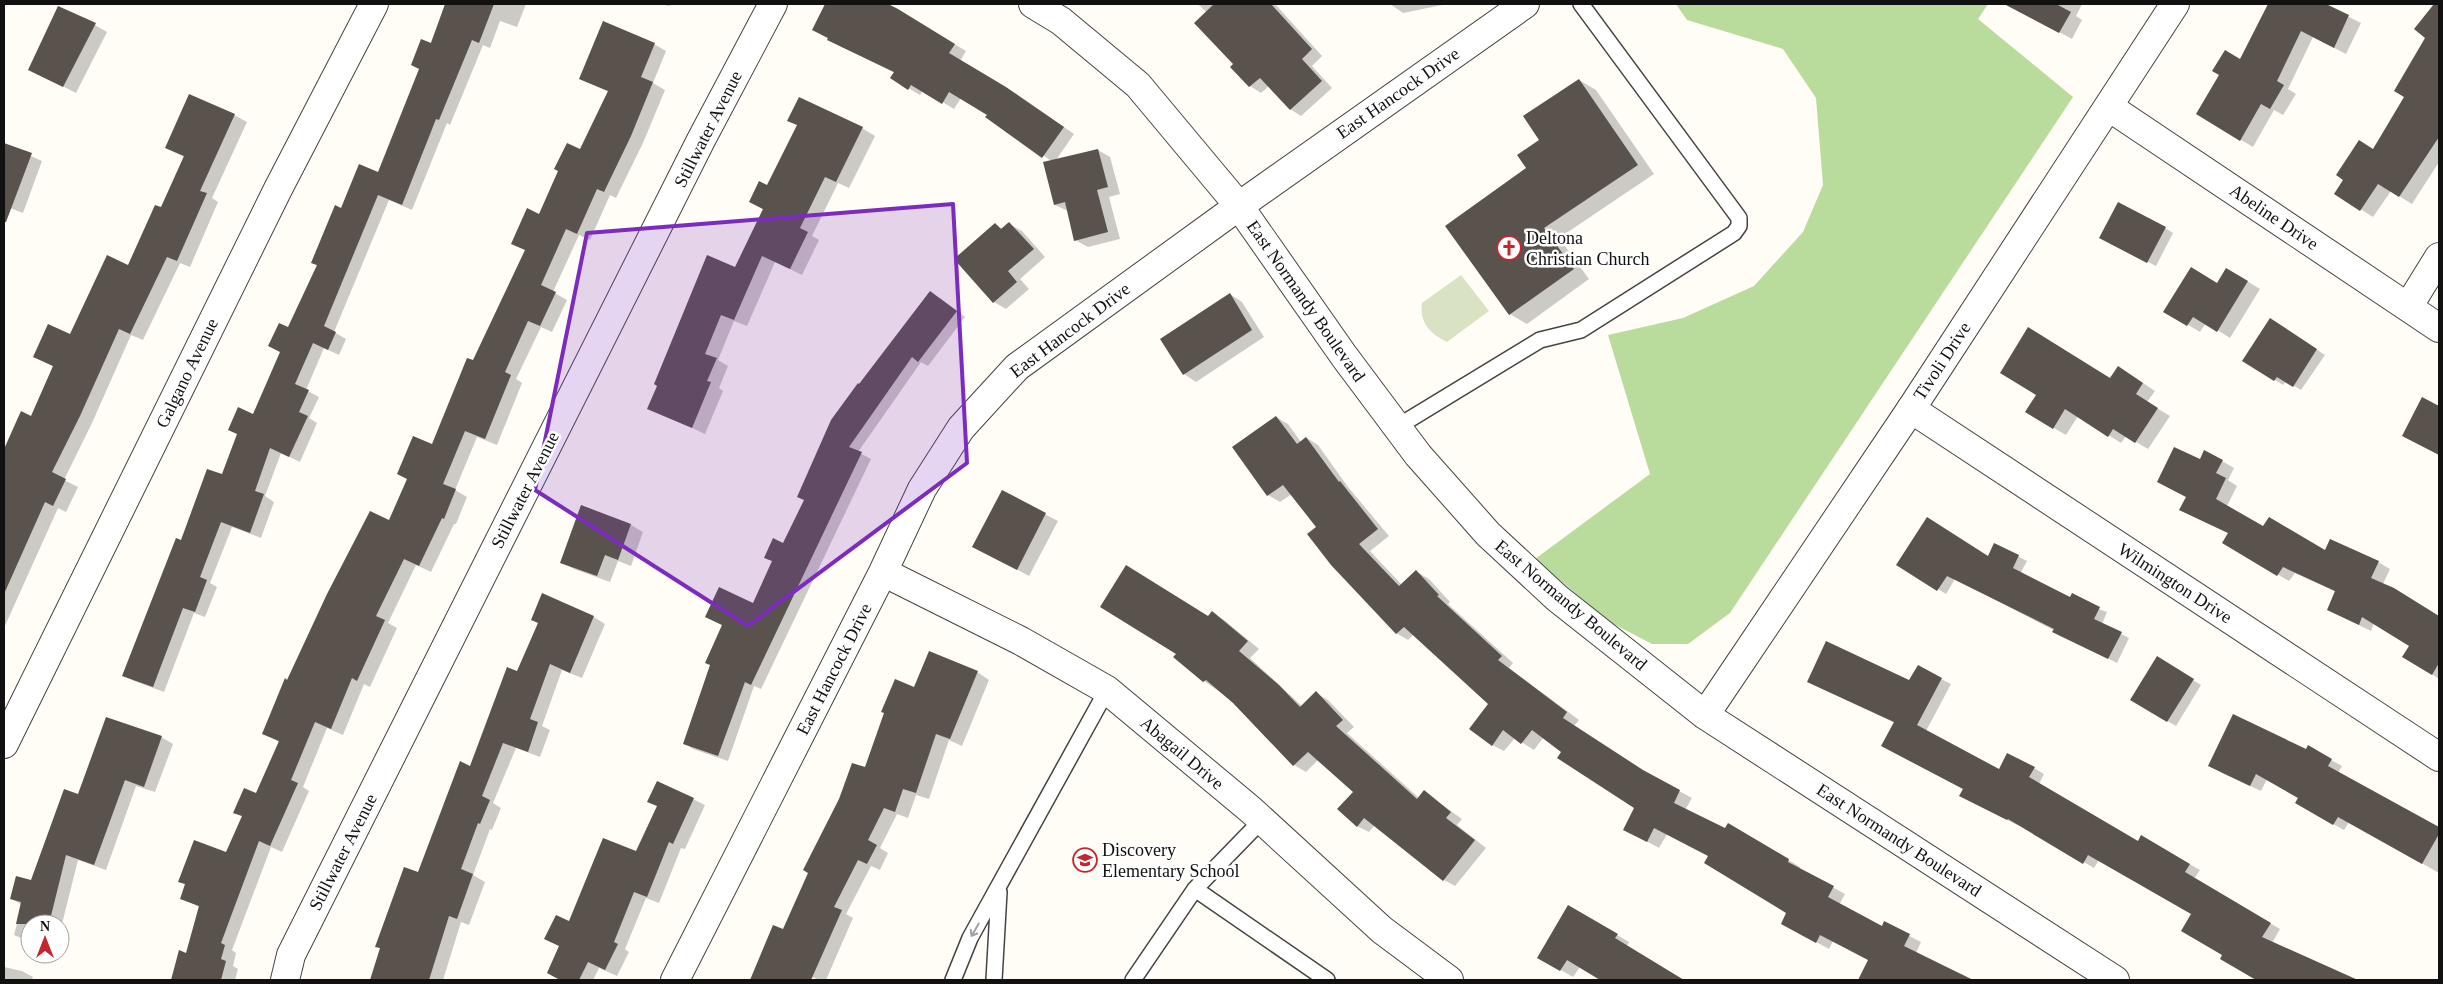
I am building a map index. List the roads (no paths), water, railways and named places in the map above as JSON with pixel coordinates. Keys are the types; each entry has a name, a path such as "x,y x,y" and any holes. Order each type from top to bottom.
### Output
{"street":[{"name":"Galgano Avenue","path":"4,744 278,189 374,4"},
{"name":"Stillwater Avenue","path":"286,980 292,955 696,149 773,4"},
{"name":"East Normandy Boulevard","path":"1033,4 1061,21 1138,85 1238,206 1344,356 1418,455 1488,534 1557,598 1705,715 2115,980"},
{"name":"East Hancock Drive","path":"675,980 883,572 922,489 961,428 1017,367 1238,206 1525,4"},
{"name":"Tivoli Drive","path":"1705,715 1911,409 2175,4"},
{"name":"Abeline Drive","path":"2109,106 2439,328"},
{"path":"2408,307 2439,258"},
{"name":"Wilmington Drive","path":"1911,409 2439,757"},
{"name":"Abagail Drive","path":"883,572 1021,641 1107,690 1262,820 1382,930 1449,980"}],"lane":[{"path":"1397,427 1540,340 1581,330 1734,233 1738,226 1738,218 1581,4"},
{"path":"952,980 970,938 1000,888 1072,750 1107,690"},
{"path":"1133,980 1195,889 1262,820"},
{"path":"994,980 1000,888"},
{"path":"1195,889 1327,980"}],"place":[{"name":"Deltona Christian Church","path":"1509,248"},
{"name":"Discovery Elementary School","path":"1085,860"}]}
